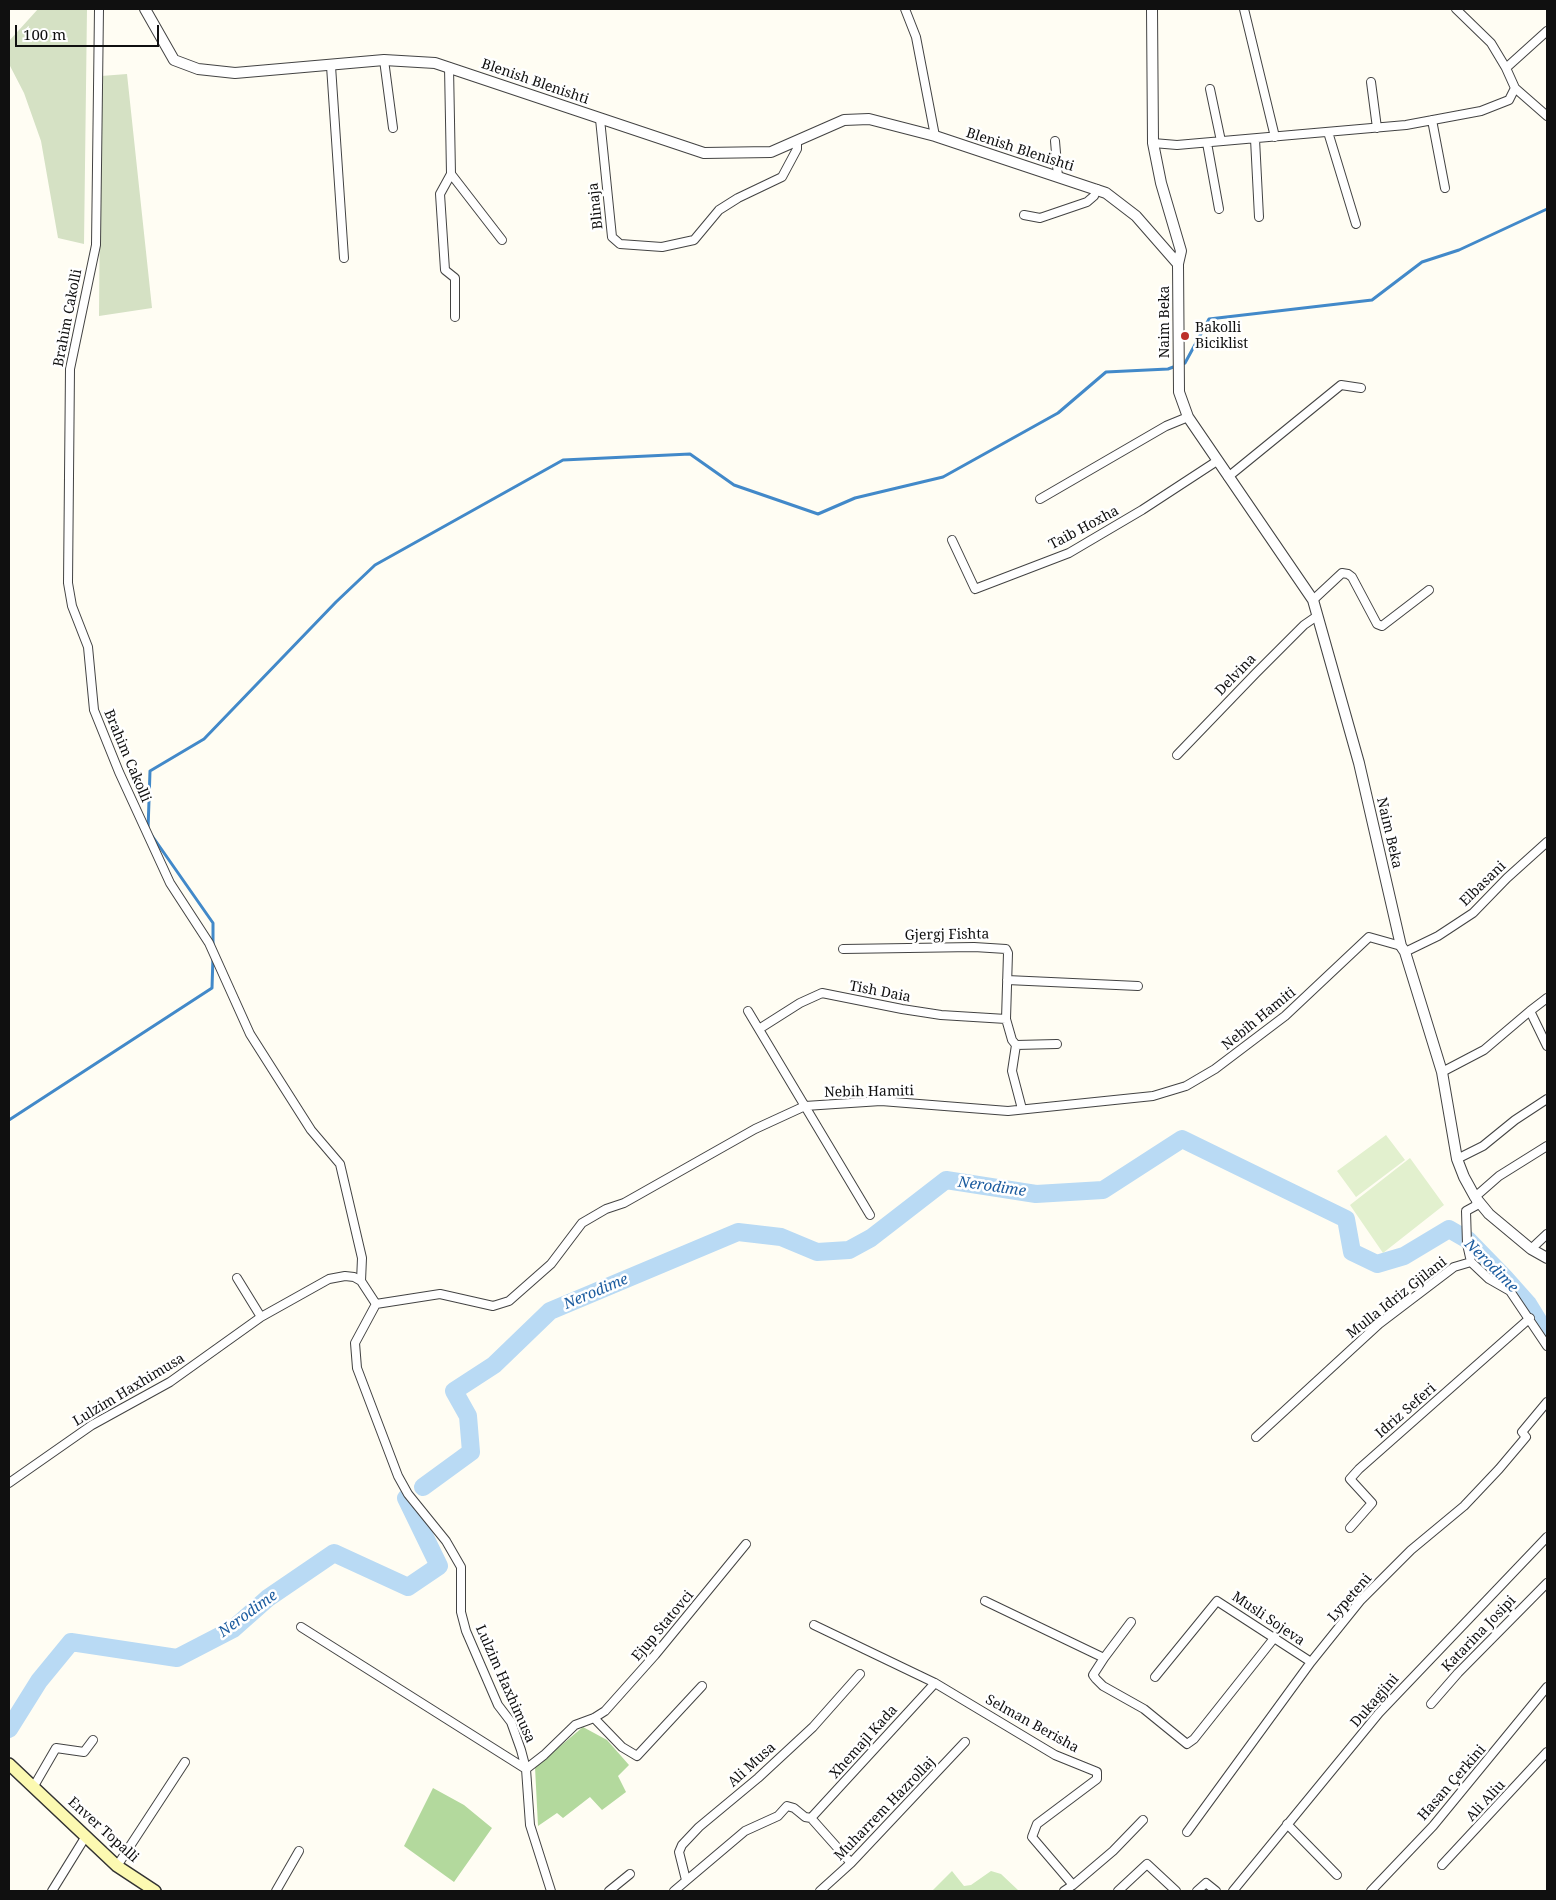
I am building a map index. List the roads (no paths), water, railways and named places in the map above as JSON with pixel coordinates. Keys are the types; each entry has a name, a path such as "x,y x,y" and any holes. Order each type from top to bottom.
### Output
{"main road":[{"name":"Enver Topalli","path":"9,1764 117,1866 155,1891"}],"street":[{"name":"Brahim Cakolli","path":"99,9 96,245 70,369 68,583 72,606 88,647 94,710 119,772 170,882 209,943 250,1034 311,1130 340,1164 362,1258 361,1281"},
{"name":"Blenish Blenishti","path":"145,9 174,60 198,69 235,73 384,60 435,63 449,66 704,153 771,152 844,120 869,119 935,136 1106,193 1136,216 1178,264"},
{"path":"905,9 916,36 935,136"},
{"name":"Naim Beka","path":"1152,9 1153,143 1161,183 1182,251 1178,264 1179,392 1188,417 1313,600 1359,763 1403,949 1442,1072 1456,1159 1475,1197 1489,1214 1531,1249 1547,1258"},
{"path":"1244,9 1275,137"},
{"path":"1456,9 1491,42 1515,88 1547,116"},
{"path":"1506,68 1547,31"},
{"path":"384,60 393,128"},
{"path":"332,66 344,258"},
{"path":"449,66 451,174 440,194 445,270 455,278 455,317"},
{"path":"1371,82 1377,128"},
{"path":"1153,143 1177,145 1221,142 1377,128 1432,120 1481,111 1509,100 1515,88"},
{"path":"1210,89 1221,142"},
{"name":"Blinaja","path":"600,119 612,237 620,244 662,247 694,240 719,210 738,198 782,178 797,149 797,142"},
{"path":"1432,120 1445,188"},
{"path":"1328,132 1356,224"},
{"path":"1255,139 1259,218"},
{"path":"1055,141 1058,177"},
{"path":"1207,143 1219,210"},
{"path":"451,174 502,240"},
{"path":"1024,215 1040,218 1087,202 1094,196 1096,189"},
{"path":"1228,477 1341,385 1361,388"},
{"path":"1040,499 1166,426 1188,417"},
{"name":"Taib Hoxha","path":"952,540 976,589 1069,554 1142,510 1217,461"},
{"path":"1313,600 1342,573 1348,574 1352,577 1377,624 1382,626 1429,590"},
{"name":"Delvina","path":"1176,755 1304,625 1317,616"},
{"name":"Elbasani","path":"1403,949 1438,936 1473,914 1507,878 1547,842"},
{"name":"Nebih Hamiti","path":"376,1304 440,1294 493,1306 509,1301 551,1264 582,1223 606,1209 624,1203 755,1129 805,1106 881,1101 1008,1111 1153,1096 1186,1086 1230,1059 1284,1016 1369,937 1403,949"},
{"name":"Gjergj Fishta","path":"843,949 1002,947 1008,953 1006,1019 1012,1040 1016,1045"},
{"path":"1007,980 1138,986"},
{"name":"Tish Daia","path":"759,1029 800,1003 822,992 902,1009 941,1015 1006,1019"},
{"path":"1442,1072 1484,1050 1547,998"},
{"path":"748,1011 870,1215"},
{"path":"1530,1011 1547,1046"},
{"path":"1022,1109 1012,1071 1016,1045 1057,1044"},
{"path":"1456,1159 1483,1146 1547,1099"},
{"path":"1547,1146 1499,1176 1475,1197 1477,1205 1466,1212 1467,1244 1471,1262 1489,1279 1510,1291 1530,1318 1547,1346"},
{"path":"1531,1249 1547,1234"},
{"name":"Mulla Idriz Gjilani","path":"1256,1437 1379,1324 1454,1267 1471,1262"},
{"name":"Lulzim Haxhimusa","path":"9,1483 92,1425 170,1382 261,1317 329,1279 345,1276 354,1277 361,1281"},
{"path":"237,1278 261,1317"},
{"path":"361,1281 376,1304"},
{"name":"Lulzim Haxhimusa","path":"376,1304 355,1343 357,1368 398,1476 408,1494 446,1541 461,1567 461,1612 466,1631 498,1705 511,1722 526,1769"},
{"name":"Idriz Seferi","path":"1350,1528 1372,1503 1350,1480 1359,1469 1530,1318"},
{"name":"Lypeteni","path":"1187,1832 1311,1662 1360,1602 1411,1550 1464,1506 1499,1469 1526,1437 1522,1432 1547,1402"},
{"name":"Dukagjini","path":"1233,1891 1379,1713 1547,1537"},
{"name":"Ejup Statovci","path":"526,1769 544,1756 575,1725 594,1718 605,1711 627,1688 746,1544"},
{"name":"Katarina Josipi","path":"1431,1704 1547,1583"},
{"path":"985,1601 1104,1658"},
{"name":"Musli Sojeva","path":"1155,1677 1217,1601 1275,1636 1311,1662"},
{"path":"1131,1622 1093,1675 1103,1686 1144,1709 1187,1744 1194,1739 1275,1636"},
{"name":"Selman Berisha","path":"814,1624 935,1683 1055,1755 1097,1772 1097,1779 1037,1824 1032,1837 1072,1884"},
{"name":"Lulzim Haxhimusa","path":"301,1627 526,1769"},
{"name":"Ali Musa","path":"686,1880 679,1852 682,1845 699,1827 758,1778 813,1727 860,1674"},
{"name":"Xhemajl Kada","path":"811,1818 935,1683"},
{"path":"594,1718 622,1747 637,1756 702,1686"},
{"name":"Hasan Çerkini","path":"1371,1891 1433,1826 1547,1687"},
{"path":"34,1786 56,1748 84,1752 93,1740"},
{"name":"Muharrem Hazrollaj","path":"820,1891 851,1863 966,1742"},
{"name":"Ali Aliu","path":"1442,1865 1547,1752"},
{"path":"117,1866 186,1762"},
{"path":"526,1769 530,1825 551,1891"},
{"path":"674,1891 745,1831 778,1816 787,1806 794,1808 805,1817 811,1818 851,1863"},
{"path":"1064,1891 1112,1851 1143,1820"},
{"path":"1287,1824 1337,1876"},
{"path":"52,1891 86,1836"},
{"path":"276,1891 299,1851"},
{"path":"1118,1891 1147,1864 1176,1891"},
{"path":"609,1891 630,1874"},
{"path":"1197,1891 1206,1883 1216,1891"}],"waterway":[{"path":"1182,364 1185,363 1209,319 1372,300 1422,262 1459,250 1547,209"},
{"path":"213,945 213,923 148,830 150,771 204,739 336,602 375,565 563,460 690,454 734,485 818,514 855,498 943,477 1058,413 1106,372 1168,369 1176,366"},
{"path":"9,1120 212,988 213,956"},
{"name":"Nerodime","path":"423,1487 471,1452 468,1416 454,1391 494,1365 550,1311 738,1232 781,1237 817,1252 849,1250 871,1238 946,1180 1036,1194 1103,1190 1182,1139 1346,1219 1352,1252 1377,1264 1404,1256 1449,1229 1468,1240 1504,1277 1528,1304 1547,1335"},
{"name":"Nerodime","path":"9,1729 39,1681 71,1642 177,1658 233,1629 268,1598 334,1553 408,1587 439,1566 406,1498"}],"place":[{"name":"Bakolli Biciklist","path":"1185,336"}]}
